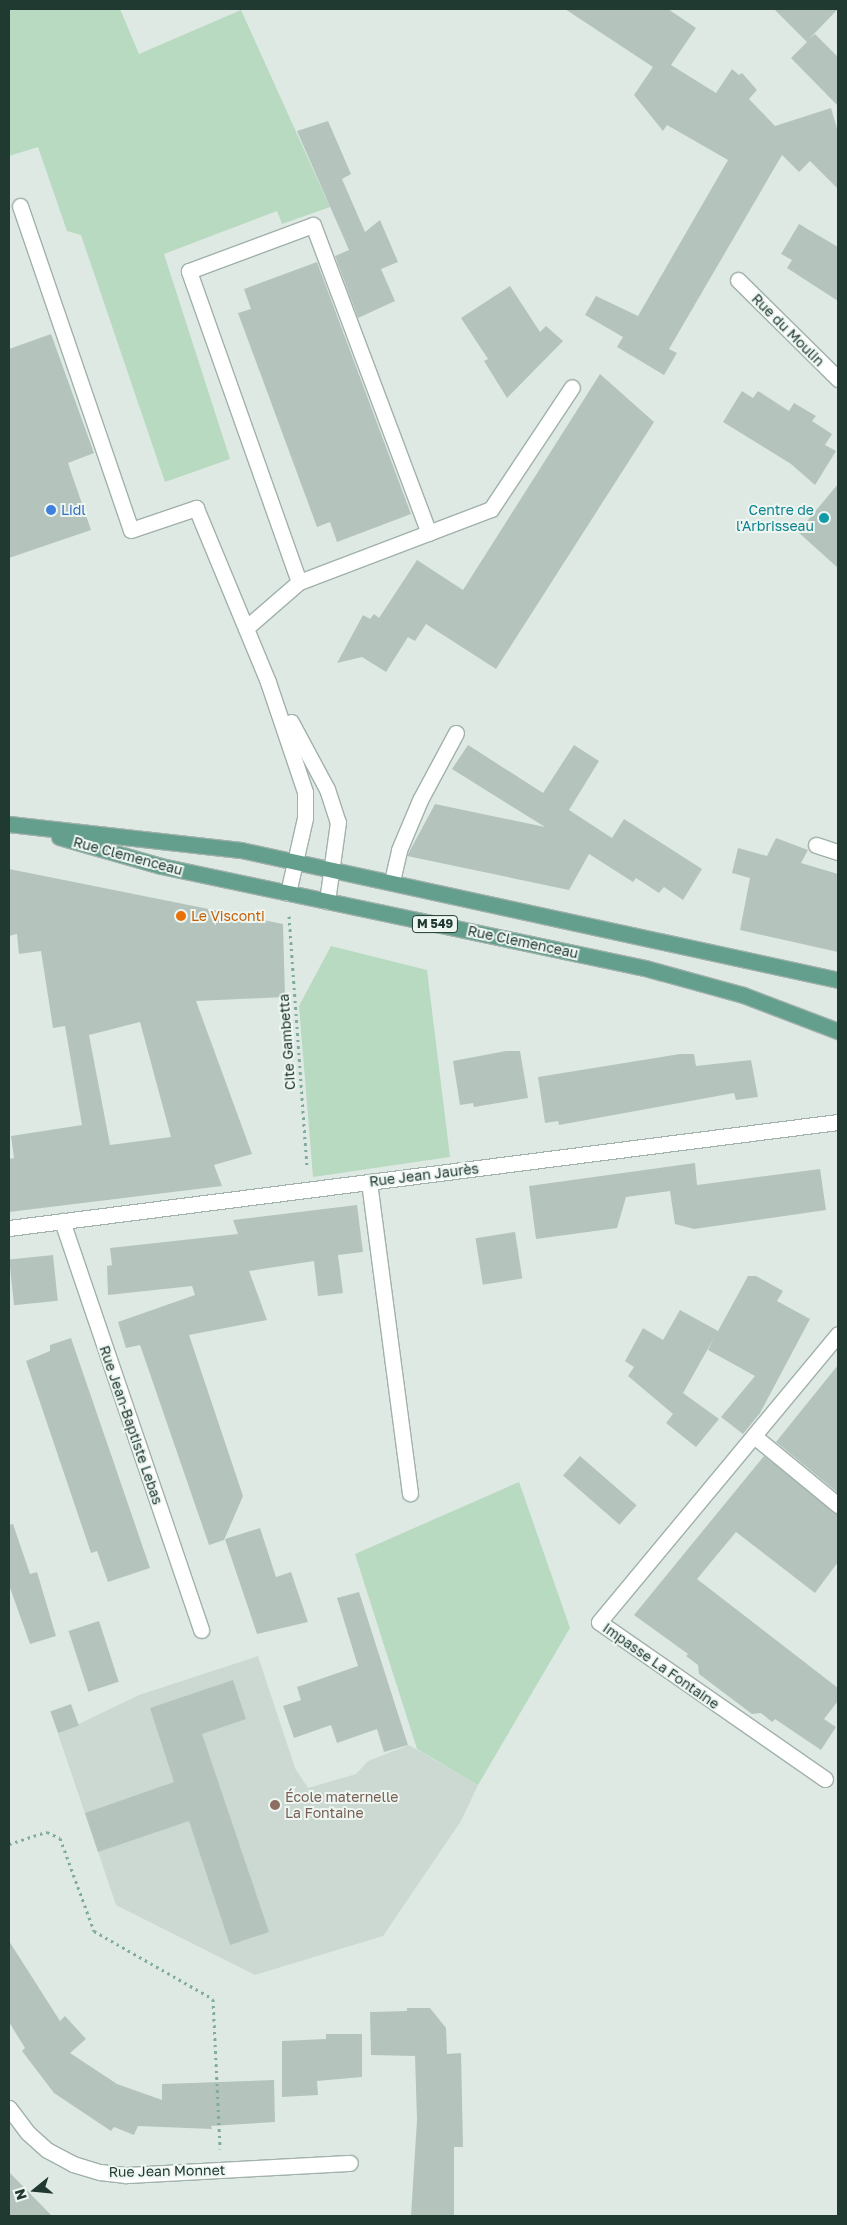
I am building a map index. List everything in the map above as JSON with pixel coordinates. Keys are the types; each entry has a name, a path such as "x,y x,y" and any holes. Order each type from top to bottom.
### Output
{"main road":[{"name":"Rue Clemenceau","path":"9,824 29,828 134,859 686,979 743,995 838,1031"},
{"name":"Rue Clemenceau","path":"29,828 183,841 296,861 392,881 476,903 838,980"}],"street":[{"path":"20,206 131,530 196,508 268,682 306,792 305,818 288,893"},
{"path":"299,582 189,271 313,226 429,533"},
{"name":"Rue du Moulin","path":"738,280 838,380"},
{"path":"246,628 299,582 490,509 572,388"},
{"path":"268,682 335,807 338,838 327,901"},
{"path":"392,881 399,850 420,800 456,733"},
{"path":"816,845 838,852"},
{"name":"Rue Jean Jaurès","path":"9,1228 838,1122"},
{"path":"369,1182 410,1493"},
{"name":"Rue Jean-Baptiste Lebas","path":"62,1221 201,1630"},
{"name":"Impasse La Fontaine","path":"825,1779 599,1622 838,1334"},
{"path":"754,1436 838,1506"},
{"name":"Rue Jean Monnet","path":"9,2108 28,2133 47,2150 73,2164 100,2172 126,2175 350,2163"}],"path":[{"name":"Cite Gambetta","path":"288,893 309,1189"},
{"path":"9,1844 47,1832 60,1838 94,1931 214,1999 221,2170"}],"shaded area":[{"name":"École maternelle La Fontaine","path":"258,1656 295,1768 308,1788 356,1774 368,1761 409,1745 478,1785 461,1821 383,1936 255,1975 116,1905 58,1734 139,1695"}],"green space":[{"path":"9,9 120,9 139,54 241,10 330,207 282,224 277,211 164,254 230,459 165,482 81,235 67,231 38,147 9,156"},
{"path":"331,946 427,970 450,1157 313,1177 299,1006"},
{"path":"519,1482 570,1628 478,1785 417,1749 355,1554"}],"building":[{"path":"565,9 668,9 696,28 671,65 716,93 732,69 739,75 742,73 757,90 749,99 775,126 831,108 838,132 838,189 810,161 799,172 782,155 669,349 677,353 664,375 617,347 623,337 585,315 596,296 638,316 728,160 667,125 663,131 634,95 653,67"},
{"path":"774,9 838,9 809,39 815,34 838,57 838,106 791,58 807,42"},
{"path":"328,121 351,174 342,179 365,232 380,220 398,262 381,269 395,301 358,318 335,256 349,250 297,131"},
{"path":"799,224 838,247 838,301 787,268 792,260 781,254"},
{"path":"317,262 411,514 337,542 330,522 317,527 238,313 251,309 244,289"},
{"path":"510,286 540,332 546,326 563,341 507,398 484,361 488,359 461,318"},
{"path":"51,334 94,453 68,463 91,530 9,558 9,349"},
{"path":"600,374 654,422 496,669 426,624 415,641 408,637 386,672 362,657 337,663 363,615 370,619 374,614 379,618 417,560 463,590"},
{"path":"742,391 753,398 758,391 789,411 794,403 816,416 812,421 832,434 825,445 836,451 815,485 791,464 723,422"},
{"name":"Centre de l'Arbrisseau","path":"838,484 838,568 798,532"},
{"path":"468,745 543,793 574,745 599,761 569,810 612,838 624,819 702,869 683,900 664,887 659,893 636,878 633,882 589,854 569,890 407,856 435,804 545,827 452,769"},
{"path":"776,838 808,850 801,863 838,874 838,952 740,930 750,878 732,873 738,848 767,856"},
{"path":"9,869 283,924 285,997 196,1001 252,1154 214,1165 222,1186 9,1212 9,1159 14,1158 11,1136 82,1125 65,1026 53,1028 41,951 19,954 17,934 9,936","holes":["140,1022 171,1137 110,1145 89,1035"]},
{"path":"506,1051 520,1051 528,1098 474,1107 473,1103 460,1105 453,1061"},
{"path":"680,1054 694,1054 696,1066 751,1060 758,1097 736,1100 734,1093 559,1125 558,1121 545,1123 538,1077"},
{"path":"695,1163 697,1185 820,1169 826,1210 694,1229 675,1224 670,1191 626,1197 617,1228 536,1239 529,1186"},
{"path":"357,1205 363,1252 338,1255 343,1293 318,1296 314,1261 249,1271 267,1320 189,1335 243,1496 224,1540 209,1545 140,1345 126,1348 118,1322 195,1295 192,1286 108,1295 107,1266 112,1265 110,1248 238,1234 233,1220"},
{"path":"515,1232 522,1278 483,1285 475,1238"},
{"path":"53,1255 58,1301 14,1305 9,1260"},
{"path":"748,1276 756,1276 783,1291 777,1301 810,1319 760,1413 743,1434 721,1417 755,1376 708,1350 714,1338 683,1393 719,1419 696,1447 666,1423 673,1414 628,1376 634,1367 625,1361 643,1328 663,1340 680,1310 718,1331"},
{"path":"71,1338 150,1568 108,1582 97,1551 91,1553 26,1361 50,1351 50,1345"},
{"path":"838,1365 838,1493 776,1442"},
{"path":"580,1456 637,1505 620,1525 563,1476"},
{"path":"764,1456 838,1514 838,1562 815,1593 736,1532 697,1579 838,1688 838,1701 824,1719 836,1727 821,1750 775,1719 772,1722 761,1713 752,1714 699,1674 698,1665 686,1656 688,1654 634,1615"},
{"path":"13,1524 30,1574 37,1572 56,1636 30,1644 9,1585 9,1525"},
{"path":"260,1528 276,1577 291,1572 308,1622 257,1634 225,1539"},
{"path":"359,1592 408,1745 384,1752 377,1729 337,1743 331,1725 294,1738 283,1706 301,1700 297,1687 358,1666 337,1598"},
{"path":"99,1621 119,1682 88,1692 69,1631"},
{"path":"233,1680 246,1719 202,1734 269,1932 230,1945 189,1821 98,1852 85,1813 174,1782 150,1708"},
{"path":"71,1704 79,1726 58,1733 50,1712"},
{"path":"9,1941 60,2021 65,2016 86,2039 70,2053 117,2084 162,2100 162,2084 274,2080 275,2122 211,2126 212,2129 138,2126 134,2135 114,2127 111,2131 54,2093 22,2051 25,2048 9,2022"},
{"path":"407,2008 430,2008 446,2028 447,2054 461,2053 463,2147 454,2147 454,2216 411,2216 417,2120 415,2056 371,2055 370,2012 407,2011"},
{"path":"326,2034 362,2034 362,2077 317,2081 318,2095 282,2097 282,2041 326,2039"},
{"path":"9,2172 52,2216 9,2216"}],"place":[{"name":"Lidl","path":"51,510"},
{"name":"Centre de l'Arbrisseau","path":"824,518"},
{"name":"Le Visconti","path":"181,916"},
{"name":"École maternelle La Fontaine","path":"275,1805"}]}
